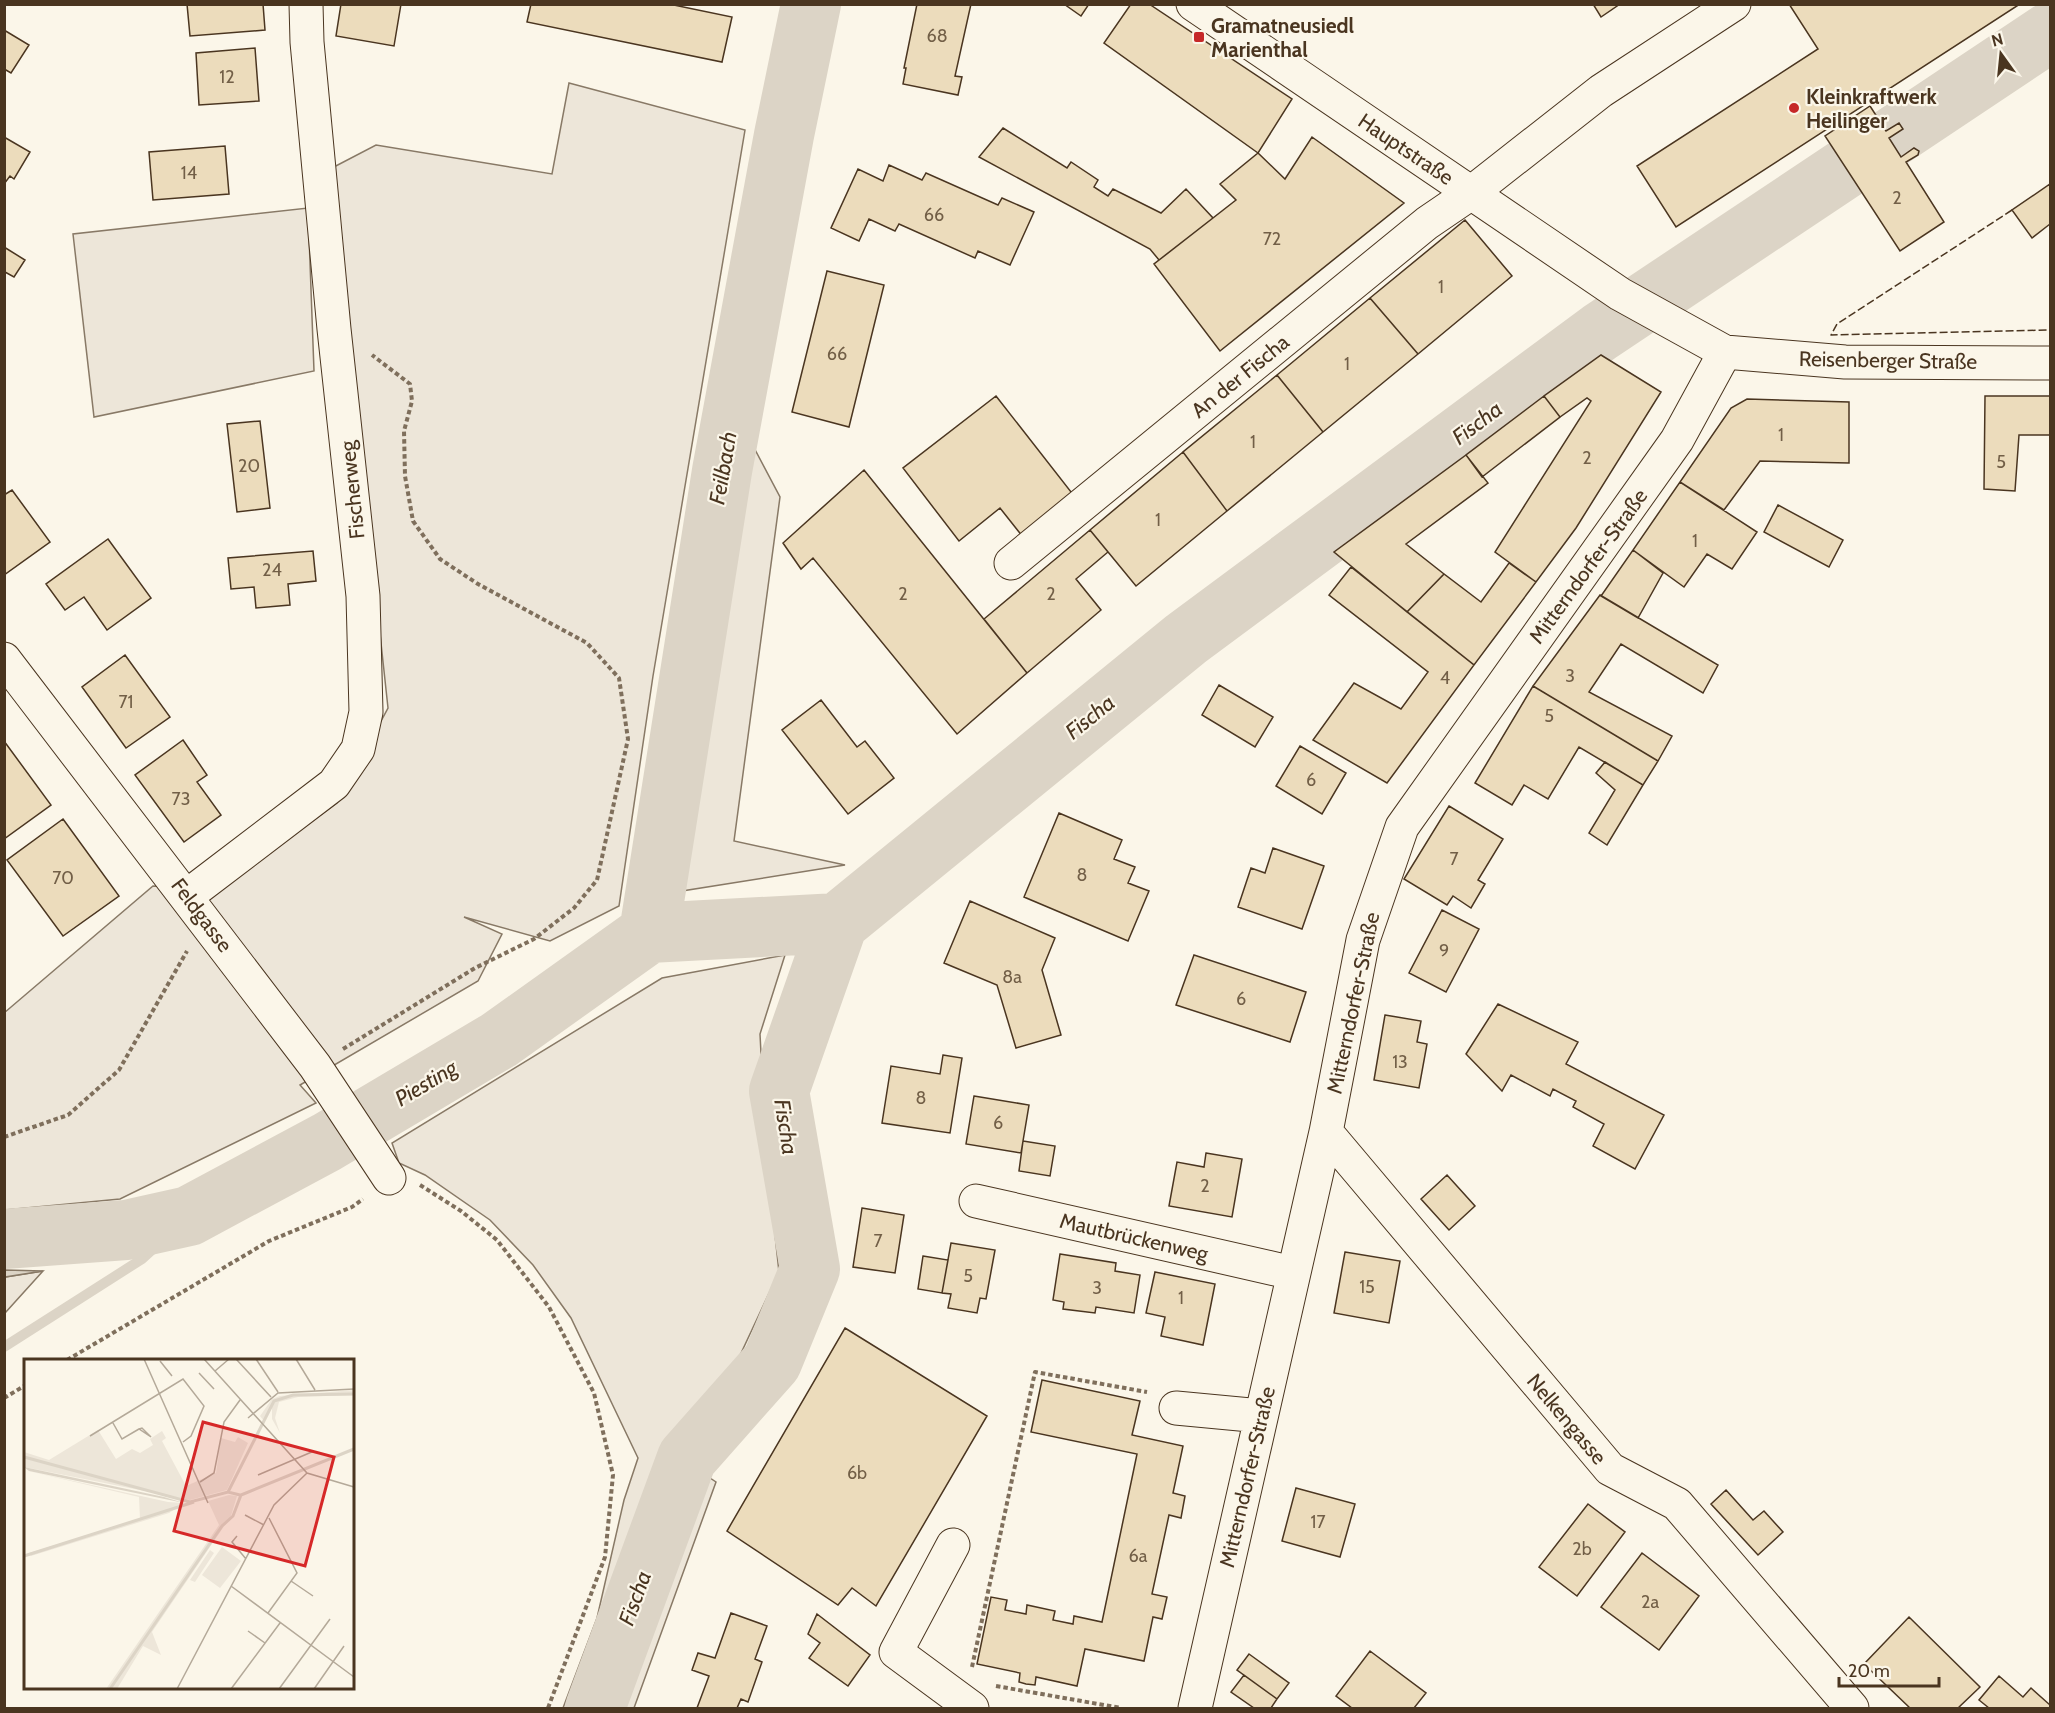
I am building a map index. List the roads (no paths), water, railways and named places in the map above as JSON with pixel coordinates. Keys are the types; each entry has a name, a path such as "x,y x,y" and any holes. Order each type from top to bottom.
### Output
{"street":[{"name":"Fischerweg","path":"196,908 334,784 358,749 366,712 363,596 334,324 307,42 306,4"},
{"name":"Hauptstraße","path":"1192,4 1620,294 1725,352"},
{"name":"An der Fischa","path":"1011,563 1427,223 1472,193 1601,91 1734,4"},
{"name":"Reisenberger Straße","path":"1725,352 1845,362 2050,363"},
{"name":"Mitterndorfer-Straße","path":"1195,1708 1326,1132 1363,940 1402,827 1677,440 1725,352"},
{"name":"Feldgasse","path":"4,659 323,1077 388,1178"},
{"name":"Nelkengasse","path":"1326,1132 1610,1469 1677,1504 1852,1708"},
{"name":"Mautbrückenweg","path":"976,1201 1293,1272"},
{"path":"1176,1407 1261,1416"},
{"path":"953,1545 896,1652 968,1697"}],"waterway":[{"name":"Feilbach","path":"649,933 722,471 784,135 811,4"},
{"name":"Fischa","path":"595,1708 687,1458 772,1362 810,1269 779,1091 838,923 1186,639 1600,332 2050,32"},
{"name":"Piesting","path":"4,1239 126,1230 189,1216 327,1142 499,1040 649,933 838,923"},
{"path":"4,1347 142,1259 189,1216"}],"place":[{"name":"Gramatneusiedl Marienthal","path":"1199,37"},
{"name":"Kleinkraftwerk Heilinger","path":"1794,108"}]}
